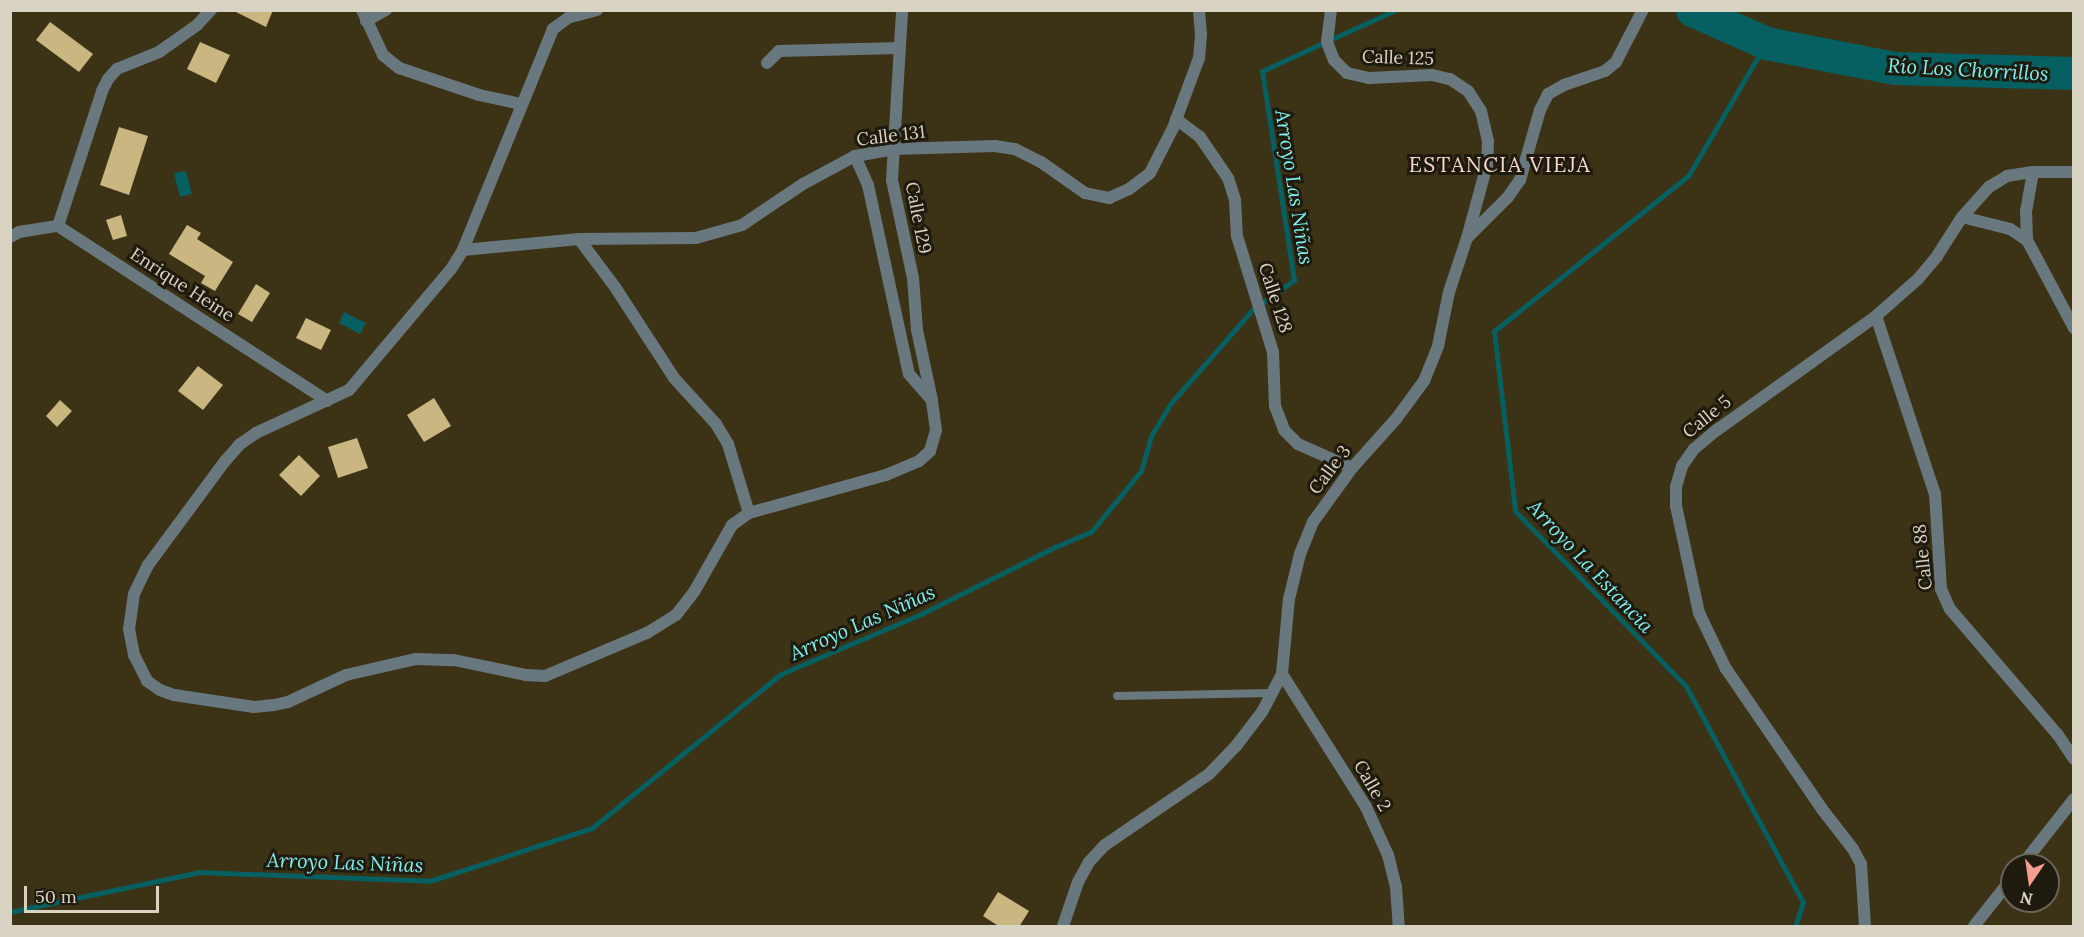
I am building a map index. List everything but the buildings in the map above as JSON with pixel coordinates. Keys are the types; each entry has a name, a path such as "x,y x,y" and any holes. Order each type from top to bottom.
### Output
{"street":[{"path":"10,237 19,232 58,226 102,91 108,79 117,69 159,52 197,25 211,10"},
{"path":"386,10 364,16 383,55 399,68 479,94 521,104"},
{"path":"579,239 615,287 674,378 716,424 728,444 748,513 732,525 694,592 676,615 647,633 545,676 526,675 454,660 416,659 345,675 288,702 254,706 174,695 160,690 147,681 134,655 129,629 134,594 148,565 240,444 256,433 349,390 363,377 451,269 463,250 553,29 568,18 597,10"},
{"name":"Calle 129","path":"748,513 886,475 919,460 930,451 936,430 932,400 917,330 913,278 892,180 902,10"},
{"name":"Calle 131","path":"463,250 579,239 696,238 742,225 802,184 855,156 893,149 995,146 1015,149 1041,162 1085,193 1109,198 1129,189 1150,173 1176,119 1199,57 1202,34 1199,10"},
{"name":"Calle 125","path":"1331,10 1327,42 1334,60 1347,73 1369,78 1432,75 1450,79 1468,91 1481,111 1488,141 1487,165 1467,238"},
{"name":"Calle 3","path":"1063,927 1078,882 1089,862 1105,845 1209,774 1236,746 1272,693 1282,674 1289,599 1300,554 1313,522 1352,468 1396,419 1424,381 1438,346 1449,292 1467,238 1508,197 1520,180 1540,110 1548,94 1564,85 1605,71 1616,62 1643,10"},
{"path":"767,63 779,51 899,48"},
{"name":"Calle 128","path":"1176,119 1200,137 1228,178 1235,200 1237,236 1273,352 1275,406 1284,430 1298,444 1352,468"},
{"path":"855,156 868,185 909,374 932,400"},
{"path":"2033,172 2025,210 2027,240 2073,328"},
{"name":"Calle 5","path":"1865,927 1861,864 1853,849 1822,809 1726,669 1699,613 1677,506 1676,488 1682,466 1694,449 1876,316 1918,279 1962,217 1989,187 2007,176 2033,172 2073,172"},
{"path":"1962,217 2010,229 2027,240"},
{"name":"Enrique Heine","path":"58,226 327,400"},
{"name":"Calle 88","path":"1876,316 1935,494 1941,589 1950,609 2052,727 2073,759"},
{"name":"Calle 2","path":"1282,674 1366,807 1388,855 1396,887 1399,927"},
{"path":"2031,853 2073,799"},
{"path":"1974,927 2000,893"}],"lane":[{"path":"1117,696 1272,693"}],"water":[{"path":"186,171 192,194 180,197 174,173"},
{"path":"344,312 366,323 360,334 339,323"}],"waterway":[{"name":"Arroyo Las Niñas","path":"10,912 199,872 430,881 592,828 781,674 923,613 1055,547 1091,532 1141,471 1151,436 1171,403 1252,310 1294,280 1262,71 1395,10"},
{"name":"Río Los Chorrillos","path":"1692,10 1766,43 1895,68 2074,73"},
{"name":"Arroyo La Estancia","path":"1766,43 1689,175 1494,331 1515,511 1686,686 1803,902 1795,926"}],"district":[{"name":"ESTANCIA VIEJA","path":"1500,165"}]}
